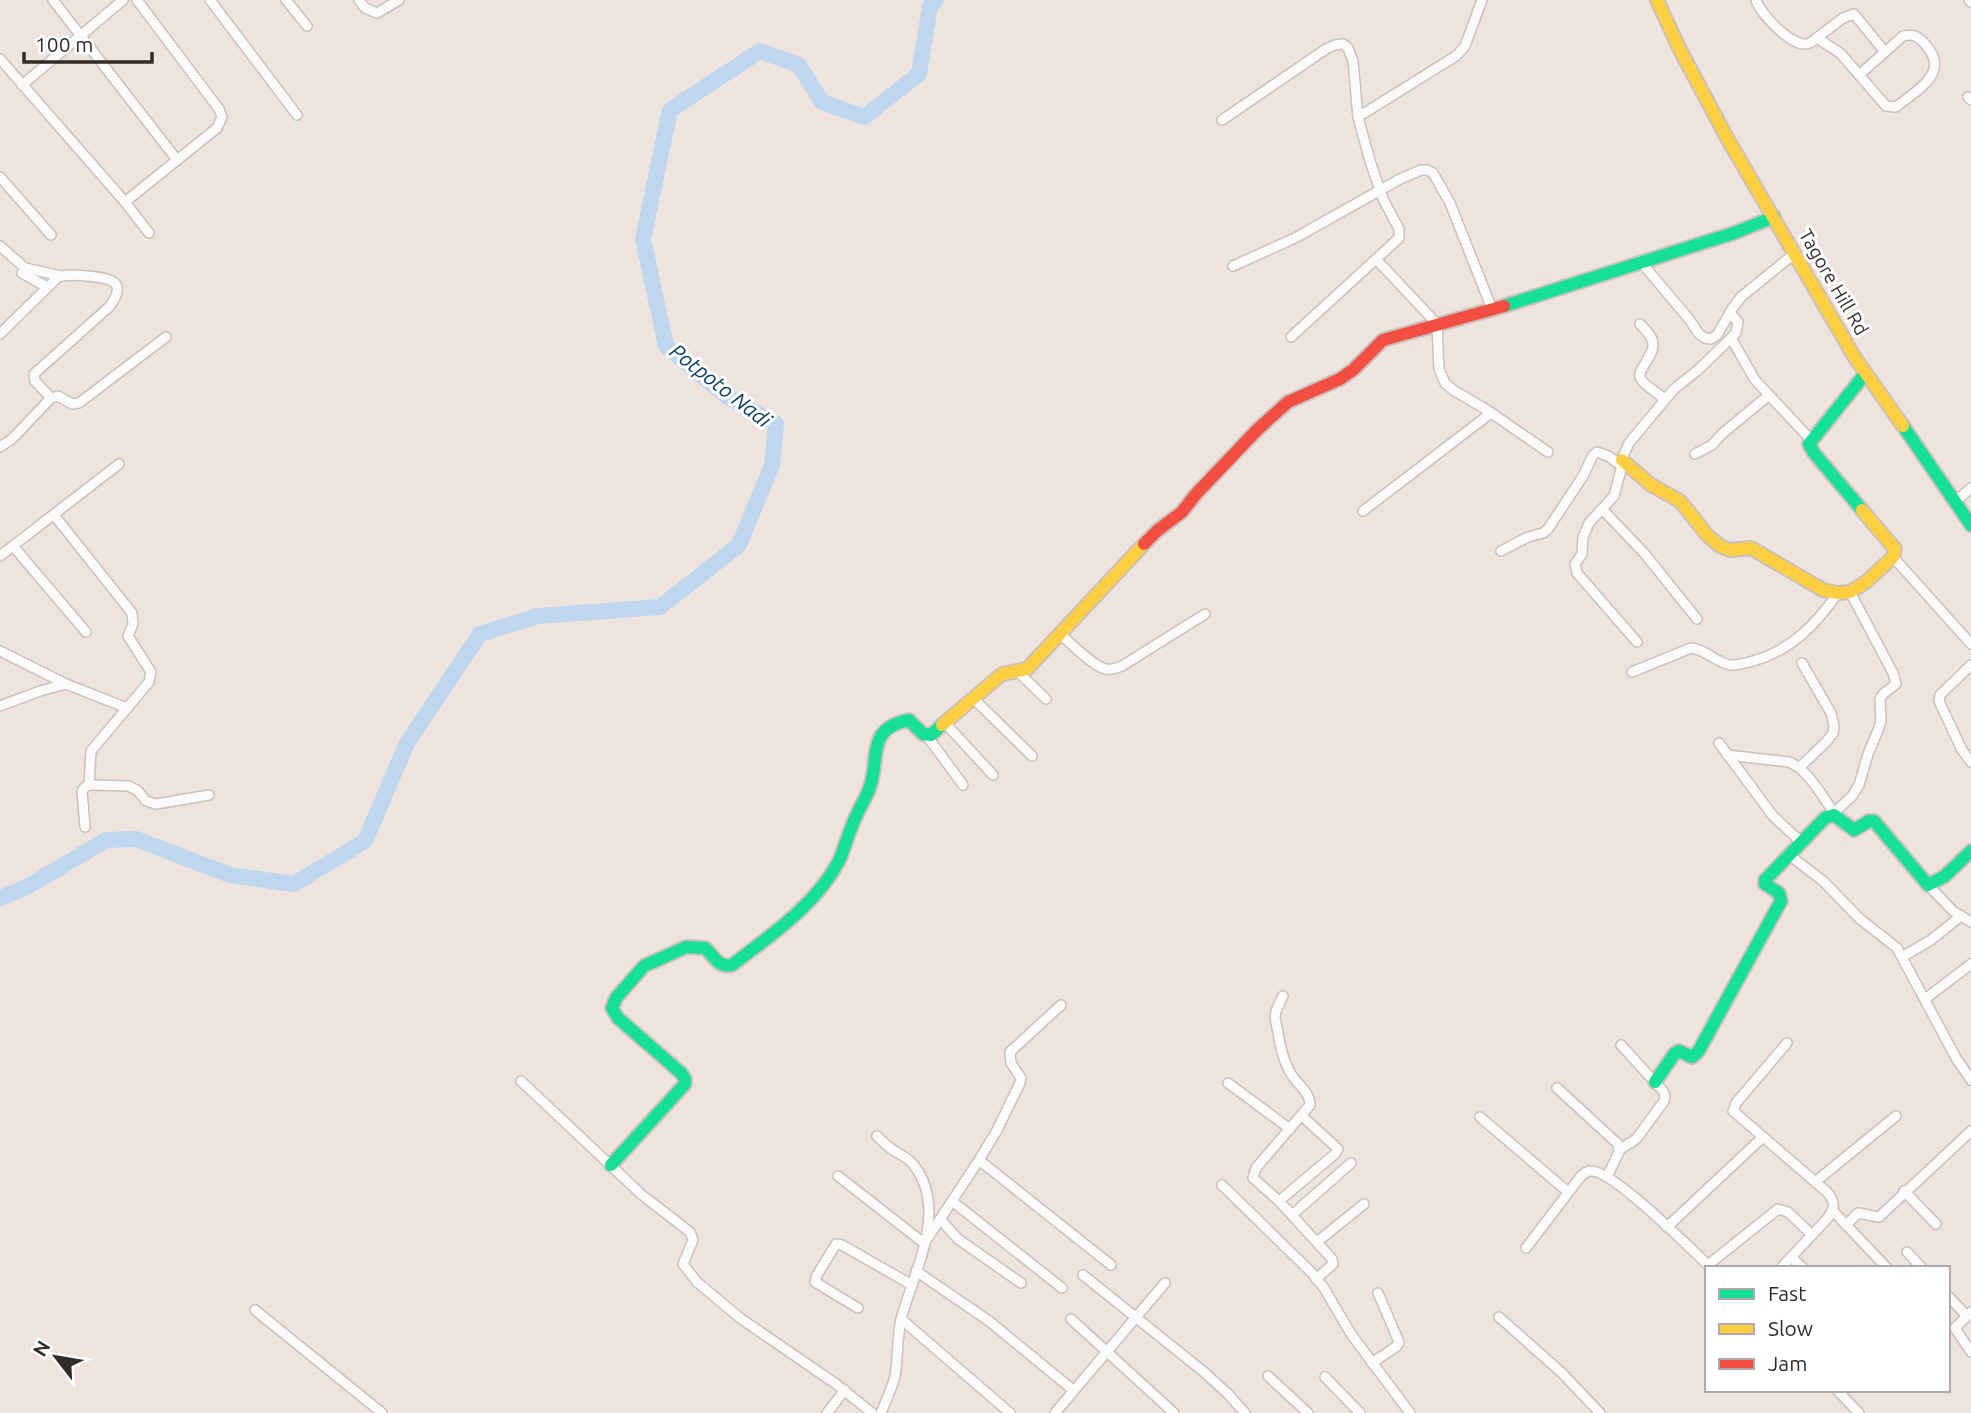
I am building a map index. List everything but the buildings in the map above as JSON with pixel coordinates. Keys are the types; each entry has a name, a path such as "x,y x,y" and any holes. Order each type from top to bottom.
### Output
{"street":[{"path":"54,0 177,160"},
{"path":"22,85 123,0"},
{"path":"125,202 217,128 222,117 219,109 136,0"},
{"path":"210,0 298,115"},
{"path":"286,0 307,26"},
{"path":"359,0 365,8 377,13 399,0"},
{"path":"1358,117 1456,56 1465,46 1482,0"},
{"name":"Tagore Hill Rd","path":"1657,0 1727,138 1865,374 1971,525"},
{"path":"1756,0 1762,13 1793,41 1804,46 1843,18 1854,14 1885,52"},
{"path":"1817,38 1840,53 1882,102 1890,108 1896,107 1925,84 1936,65 1931,52 1912,34 1903,36 1859,75"},
{"path":"1222,120 1326,49 1343,44 1348,48 1353,61 1358,117 1370,161 1379,189 1400,233 1396,242 1291,337"},
{"path":"0,60 149,233"},
{"path":"1233,266 1304,233 1379,189 1421,170 1433,173 1458,221 1492,309"},
{"path":"0,177 51,236"},
{"path":"927,736 1002,674 1027,669 1158,530 1186,507 1280,408 1303,394 1342,378 1383,340 1531,298 1734,233 1774,217"},
{"path":"0,246 25,268 61,276 107,277 119,290 109,307 34,374 35,381 51,398"},
{"path":"1637,262 1689,319 1699,334 1711,339 1717,335 1747,292 1795,253"},
{"path":"1376,260 1437,324 1439,369 1445,383 1462,397 1491,413 1548,452"},
{"path":"22,273 47,288"},
{"path":"0,334 61,276"},
{"path":"1637,642 1575,569 1582,554 1583,537 1595,515 1614,496 1629,443 1674,389 1731,338 1738,323 1730,313"},
{"path":"1640,324 1650,334 1654,346 1640,377 1642,382 1665,399"},
{"path":"0,447 12,439 51,398 58,396 72,404 79,403 166,337"},
{"path":"1731,338 1749,372 1811,440"},
{"path":"1632,672 1691,648 1697,648 1718,662 1730,664 1762,659 1806,632 1844,592 1866,582 1893,557 1895,549 1892,544 1809,444 1865,374"},
{"path":"1695,454 1707,449 1769,395"},
{"path":"1363,511 1491,413"},
{"path":"1501,551 1528,537 1543,533 1548,528 1597,452 1622,463 1649,483 1680,500 1712,541 1734,551 1751,548 1823,590 1844,592"},
{"path":"1,554 119,464"},
{"path":"1956,501 1971,488"},
{"path":"1602,509 1644,553 1698,619"},
{"path":"54,515 132,613 133,624 128,636 150,669 151,676 149,682 91,751 89,785"},
{"path":"13,546 86,632"},
{"path":"1893,557 1971,644"},
{"path":"1836,816 1859,785 1881,720 1882,694 1896,684 1893,673 1844,592"},
{"path":"1060,634 1098,666 1107,670 1122,666 1205,614"},
{"path":"0,651 66,684 127,708"},
{"path":"1800,767 1827,741 1834,726 1831,713 1802,663"},
{"path":"1971,665 1940,695 1939,701 1962,750 1971,762"},
{"path":"1017,671 1046,699"},
{"path":"0,706 66,684"},
{"path":"974,699 1032,756"},
{"path":"611,1165 685,1084 681,1073 618,1018 612,1008 616,998 644,966 686,947 705,948 718,963 728,966 804,908 820,890 840,859 853,822 875,775 876,746 881,735 898,722 905,720 913,723 927,736 963,785"},
{"path":"945,723 993,775"},
{"path":"1718,743 1773,816 1801,842"},
{"path":"1727,755 1788,762 1800,767 1836,816 1854,830 1871,820 1878,823 1942,902 1967,918 1902,957"},
{"path":"85,827 82,791 89,785 129,786 138,791 146,801 156,804 209,795"},
{"path":"1655,1082 1675,1053 1679,1051 1692,1057 1698,1052 1781,901 1779,893 1765,884 1765,880 1825,818 1829,815 1836,816"},
{"path":"1928,886 1940,880 1971,851"},
{"path":"1788,855 1810,870 1860,919 1892,943 1956,1058 1971,1078"},
{"path":"1925,999 1971,964"},
{"path":"1283,996 1275,1018 1287,1068 1310,1100 1302,1116 1253,1174 1255,1181 1279,1201 1333,1261 1316,1279"},
{"path":"881,1413 894,1380 901,1319 926,1241 996,1132 1021,1078 1011,1063 1010,1052 1061,1005"},
{"path":"1783,1266 1833,1211 1835,1205 1815,1182 1735,1114 1733,1108 1787,1043"},
{"path":"1607,1177 1620,1149 1637,1138 1665,1096 1621,1045"},
{"path":"521,1081 642,1195 693,1236 692,1245 684,1260 684,1268 697,1282 740,1318 845,1390 872,1413"},
{"path":"1228,1083 1290,1129"},
{"path":"1557,1088 1615,1139 1620,1149"},
{"path":"1279,1201 1338,1149 1302,1116"},
{"path":"1815,1182 1896,1116"},
{"path":"1480,1118 1569,1192"},
{"path":"1846,1225 1858,1213 1878,1217 1971,1131"},
{"path":"877,1136 909,1159 928,1191 926,1241"},
{"path":"1667,1227 1763,1137"},
{"path":"979,1160 1111,1265"},
{"path":"1292,1215 1351,1163"},
{"path":"1526,1248 1581,1176 1593,1170 1634,1197 1709,1266 1778,1209 1788,1212 1812,1234"},
{"path":"838,1176 926,1241"},
{"path":"1222,1185 1324,1288 1351,1334 1410,1413"},
{"path":"1904,1191 1936,1224"},
{"path":"952,1201 1062,1288"},
{"path":"1317,1242 1364,1204"},
{"path":"1833,1211 1885,1266"},
{"path":"940,1219 958,1239 1021,1283"},
{"path":"858,1308 815,1282 836,1244 912,1285"},
{"path":"1907,1252 1920,1266"},
{"path":"1791,1257 1800,1266"},
{"path":"916,1271 989,1321 1073,1390"},
{"path":"1083,1275 1204,1372 1245,1413"},
{"path":"1055,1413 1165,1283"},
{"path":"1373,1363 1399,1342 1378,1293"},
{"path":"1950,1298 1969,1314 1952,1329 1971,1352"},
{"path":"255,1310 382,1413"},
{"path":"1499,1317 1561,1372 1600,1413"},
{"path":"901,1319 1010,1413"},
{"path":"1071,1320 1174,1413"},
{"path":"1268,1376 1308,1413"},
{"path":"1325,1377 1360,1413"},
{"path":"827,1413 845,1390"},
{"path":"1839,1392 1859,1413"},
{"path":"1846,1400 1852,1392"}],"waterway":[{"name":"Potpoto Nadi","path":"0,898 25,888 106,840 136,839 230,875 294,884 365,841 407,743 480,634 538,616 660,607 739,545 772,465 776,424 728,397 666,346 643,239 670,110 760,51 799,65 822,102 864,117 919,74 930,6 936,0"}],"traffic: fast":[{"path":"1504,306 1734,233 1774,217"},
{"path":"1862,510 1809,444 1865,374"},
{"path":"1903,426 1971,525"},
{"path":"611,1165 685,1084 681,1073 618,1018 612,1008 616,998 644,966 686,947 705,948 723,965 732,965 777,931 818,892 839,861 872,781 876,748 885,731 895,724 909,720 923,734 931,735 942,725"},
{"path":"1655,1082 1675,1053 1679,1051 1692,1057 1698,1052 1781,901 1779,893 1765,884 1765,880 1825,818 1834,815 1854,830 1874,821 1928,885 1945,876 1971,851"}],"traffic: slow":[{"path":"1657,0 1727,138 1855,358 1903,426"},
{"path":"1622,460 1651,485 1680,501 1708,536 1720,546 1730,550 1751,548 1823,590 1850,592 1866,582 1893,557 1895,549 1862,510"},
{"path":"942,725 1002,674 1027,669 1144,544"}],"traffic: jam":[{"path":"1144,544 1182,512 1258,429 1288,402 1340,379 1383,340 1504,306"}]}
